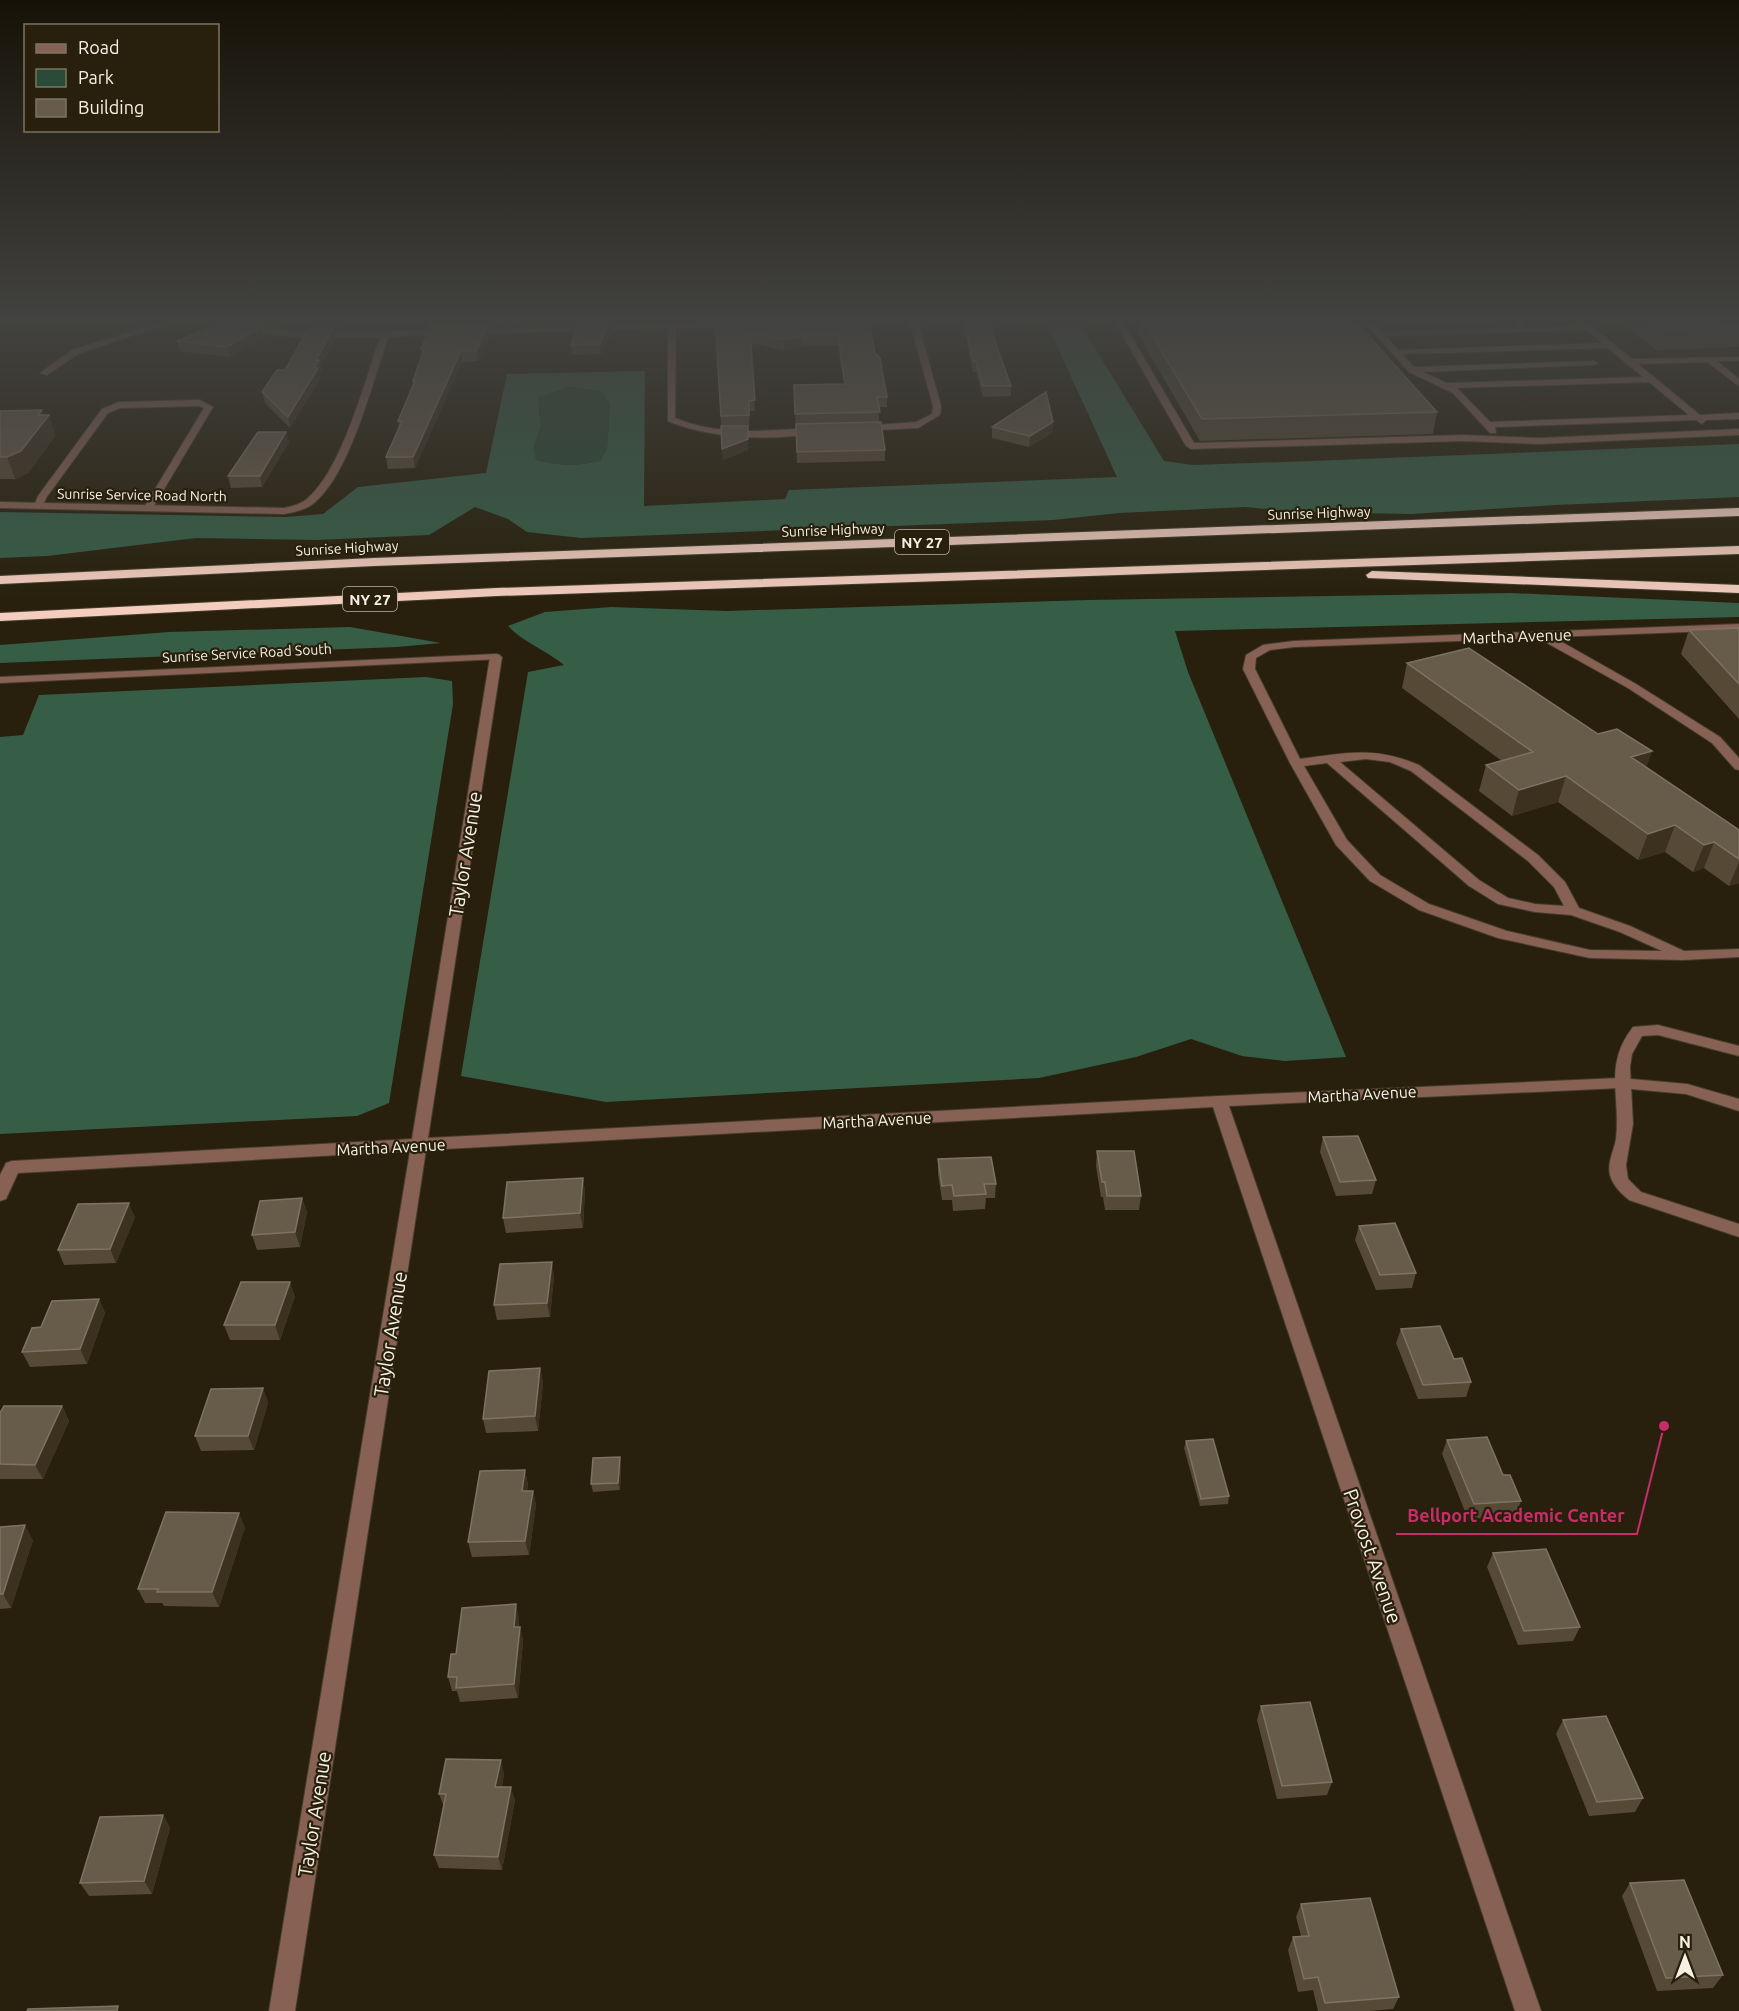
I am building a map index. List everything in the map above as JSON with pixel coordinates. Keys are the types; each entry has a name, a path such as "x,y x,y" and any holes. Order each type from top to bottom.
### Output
{"highway":[{"name":"Sunrise Highway","path":"0,580 374,562 1739,513"},
{"name":"NY 27","path":"0,617 497,592 1739,550"},
{"path":"987,577 1379,575 1739,589"}],"street":[{"path":"39,506 41,498 102,416"},
{"path":"148,508 204,416"},
{"name":"Sunrise Service Road North","path":"0,505 284,511 301,507 314,499 328,479 345,445 356,416"},
{"path":"671,416 671,419 688,427 717,432 824,430"},
{"path":"847,429 906,427 927,422 935,416"},
{"path":"1174,416 1191,446 1463,438 1540,441 1739,432"},
{"path":"1479,416 1500,440"},
{"path":"1695,416 1717,433"},
{"path":"1487,425 1739,416"},
{"name":"Martha Avenue","path":"1739,627 1294,644 1267,647 1250,657 1249,669 1296,763 1341,842 1375,878 1424,908 1503,935 1590,954 1683,956 1739,953"},
{"path":"1540,635 1632,686 1716,740 1739,766"},
{"name":"Sunrise Service Road South","path":"0,681 496,657"},
{"name":"Taylor Avenue","path":"282,2011 496,657"},
{"path":"1296,763 1366,755 1393,759 1415,768 1533,858 1560,885 1573,911"},
{"path":"1330,760 1474,883 1503,901 1535,908 1573,911 1625,929 1683,956"},
{"path":"1739,1051 1658,1030 1638,1031 1629,1039 1620,1083 1625,1116 1618,1174 1624,1186 1635,1196 1739,1231"},
{"name":"Martha Avenue","path":"0,1195 12,1167 1219,1101 1620,1083 1687,1089 1739,1105"},
{"name":"Provost Avenue","path":"1219,1101 1528,2011"}],"green space":[{"path":"498,416 540,416 541,427 534,446 536,460 568,465 600,461 607,449 609,416 645,416 644,506 785,499 789,490 1117,477 1089,416 1136,416 1164,461 1193,465 1739,444 1739,497 1411,514 1297,512 1245,507 1119,513 1053,520 581,538 527,532 508,519 475,507 429,535 317,540 196,538 47,556 0,558 0,512 286,517 323,514 358,487 486,473"},
{"path":"540,416 609,416 607,449 600,461 584,464 568,465 536,460 534,446 541,427"},
{"path":"1511,593 1739,603 1739,617 1175,631 1188,672 1346,1057 1285,1061 1242,1056 1191,1039 1136,1057 1039,1078 606,1102 461,1076 528,672 564,665 508,626 545,612 611,607 727,611 1088,600"},
{"path":"350,627 441,643 397,647 0,663 0,645 169,632"},
{"path":"426,677 452,681 453,704 389,1103 357,1116 0,1134 0,737 23,735 39,695"}],"building":[{"path":"0,416 48,416 21,451 7,457 0,457"},
{"path":"400,416 432,416 413,457 386,457 402,421 398,421"},
{"path":"1009,416 1052,416 1053,422 1030,436 992,427"},
{"path":"1200,416 1308,416 1202,419"},
{"path":"881,422 885,450 797,452 796,424"},
{"path":"721,426 748,426 748,439 722,449"},
{"path":"258,432 286,432 260,476 228,476"},
{"path":"1739,628 1739,684 1689,630"},
{"path":"1469,648 1598,734 1617,729 1652,751 1631,757 1739,830 1739,859 1714,842 1704,845 1675,825 1648,834 1566,776 1519,790 1486,765 1533,752 1407,663"},
{"path":"1358,1136 1376,1180 1340,1182 1323,1137"},
{"path":"1097,1151 1134,1151 1141,1196 1107,1196 1105,1182 1102,1182"},
{"path":"991,1157 996,1184 984,1184 986,1194 954,1196 952,1185 942,1186 938,1159"},
{"path":"583,1178 580,1213 503,1218 507,1182"},
{"path":"302,1198 295,1232 252,1235 260,1201"},
{"path":"129,1203 110,1249 58,1250 78,1204"},
{"path":"1395,1223 1416,1273 1380,1275 1359,1226"},
{"path":"552,1262 547,1303 494,1305 500,1264"},
{"path":"241,1282 290,1282 275,1325 224,1325"},
{"path":"99,1299 80,1349 22,1352 32,1328 41,1327 52,1301"},
{"path":"1440,1326 1454,1359 1462,1358 1471,1382 1423,1385 1401,1329"},
{"path":"540,1368 535,1416 483,1419 489,1371"},
{"path":"263,1388 248,1436 195,1436 211,1389"},
{"path":"4,1406 62,1406 35,1465 0,1464 0,1413"},
{"path":"1487,1437 1503,1475 1510,1475 1521,1501 1474,1504 1447,1440"},
{"path":"1213,1439 1229,1496 1201,1499 1186,1441"},
{"path":"620,1457 618,1483 591,1484 593,1458"},
{"path":"525,1470 522,1491 533,1491 525,1541 468,1542 480,1471"},
{"path":"166,1512 239,1513 212,1592 157,1592 158,1589 138,1589"},
{"path":"25,1525 3,1594 0,1594 0,1527"},
{"path":"1546,1549 1580,1627 1524,1631 1493,1553"},
{"path":"516,1604 514,1627 520,1627 514,1684 456,1688 457,1677 448,1677 451,1654 456,1654 462,1608"},
{"path":"1310,1702 1332,1782 1282,1786 1261,1706"},
{"path":"1606,1716 1643,1798 1597,1802 1563,1720"},
{"path":"446,1759 501,1760 495,1787 511,1787 498,1857 434,1855 446,1794 439,1794"},
{"path":"163,1815 144,1881 80,1883 100,1817"},
{"path":"1684,1880 1723,1975 1666,1978 1630,1883"},
{"path":"1370,1898 1399,1997 1325,2003 1318,1977 1304,1979 1293,1937 1309,1936 1301,1904"},
{"path":"118,2006 117,2011 27,2011 28,2009"}],"place":[{"name":"Bellport Academic Center","path":"1664,1426"}]}
